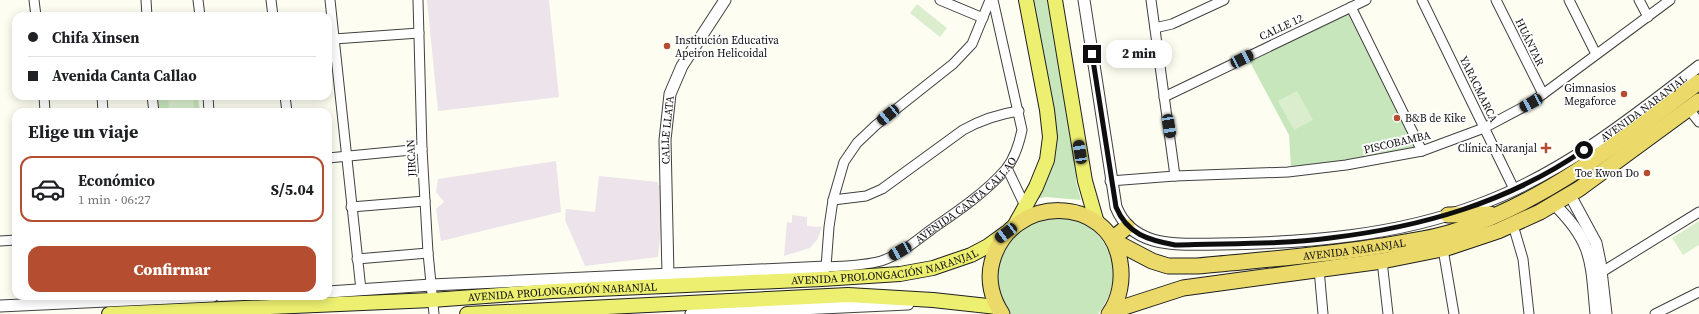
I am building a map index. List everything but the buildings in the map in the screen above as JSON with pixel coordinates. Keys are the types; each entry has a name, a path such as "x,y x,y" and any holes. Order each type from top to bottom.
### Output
{"highway":[{"name":"AVENIDA NARANJAL","path":"1113,240 1152,261 1172,266 1197,266 1328,253 1410,242 1460,230 1525,202 1597,159 1699,82"},
{"name":"AVENIDA NARANJAL","path":"1110,312 1183,288 1382,261 1444,249 1513,224 1570,195 1694,105"},
{"path":"1000,311 991,289 990,269 995,250 1011,228 1031,215 1048,211 1065,211 1082,215 1096,223 1113,240 1119,255 1122,269 1118,298 1110,312"},
{"path":"1448,215 1499,213"},
{"path":"1113,240 1127,227"}],"main road":[{"path":"1011,228 1026,208 1036,187 1047,160 1050,138 1047,110 1026,0"},
{"path":"1054,0 1084,181 1096,223"},
{"name":"AVENIDA PROLONGACIÓN NARANJAL","path":"109,314 162,313 238,308 432,300 553,290 822,279 900,274 933,268 971,255 988,246 1011,228"},
{"path":"538,280 553,290"},
{"name":"AVENIDA PROLONGACIÓN NARANJAL","path":"467,314 755,308 848,295 933,300 1000,311"},
{"path":"238,308 250,300"}],"street":[{"path":"34,0 36,12"},
{"path":"146,0 147,12"},
{"path":"198,0 200,12"},
{"path":"271,0 272,12"},
{"path":"330,0 331,12"},
{"name":"JIRCAN","path":"418,0 422,149 428,253 434,314"},
{"name":"CALLE LLATA","path":"668,275 665,140 670,94 682,66 725,0"},
{"path":"940,0 983,18"},
{"path":"826,268 829,227 833,200 844,162 858,143 876,125 953,64 972,44 990,0"},
{"name":"AVENIDA CANTA CALLAO","path":"826,268 881,261 891,256 908,246 955,212 990,185 1007,168 1018,149 1022,130 1019,111 993,0"},
{"path":"1084,0 1110,181 1116,207 1119,215 1127,227"},
{"path":"1151,0 1175,176"},
{"path":"1155,28 1172,24 1224,0"},
{"name":"CALLE 12","path":"1164,97 1366,0"},
{"name":"YARACMARCA","path":"1422,0 1514,190"},
{"name":"HUÁNTAR","path":"1496,0 1543,94"},
{"path":"1569,0 1596,54"},
{"path":"1640,0 1648,16"},
{"name":"PISCOBAMBA","path":"1110,181 1175,176 1288,172 1346,165 1422,151 1484,128 1543,94 1670,0"},
{"path":"1351,7 1422,151"},
{"path":"332,20 361,290"},
{"path":"334,39 419,33"},
{"name":"AVENIDA NARANJAL","path":"1127,227 1152,240 1175,245 1270,243 1329,238 1410,224 1448,215 1479,205 1514,190 1576,156 1699,66"},
{"path":"1694,105 1699,122"},
{"path":"833,200 866,196 882,190 972,124 1000,114 1019,111"},
{"path":"332,158 422,149"},
{"path":"1007,168 1026,208"},
{"path":"1570,195 1593,234 1596,243 1596,314"},
{"path":"352,207 425,201"},
{"path":"1554,204 1570,220 1582,237 1597,275 1606,314"},
{"path":"1597,275 1699,212"},
{"path":"1513,224 1524,258 1529,314"},
{"path":"0,241 12,240"},
{"path":"1444,249 1454,314"},
{"path":"357,259 428,253"},
{"path":"1382,261 1388,314"},
{"name":"AVENIDA PROLONGACIÓN NARANJAL","path":"332,292 431,285 826,268"},
{"path":"1319,269 1323,314"},
{"path":"1655,314 1699,292"},
{"path":"0,306 50,300"},
{"path":"162,313 166,300"},
{"name":"AVENIDA PROLONGACIÓN NARANJAL","path":"691,314 755,308 862,310 933,300"}],"shaded area":[{"path":"427,0 549,0 559,97 438,111"},
{"path":"556,161 561,212 441,241 436,209 444,202 436,192 438,179"},
{"path":"599,176 658,182 658,185 666,185 658,257 585,266 565,220 566,209 595,212"},
{"path":"792,215 807,217 807,226 822,227 817,240 810,248 784,256 787,222 792,223"}],"green space":[{"path":"1032,0 1049,0 1076,170 1076,182 1081,200 1045,197 1037,199 1051,164 1056,127"},
{"path":"917,4 947,28 940,37 910,13"},
{"path":"1349,12 1416,148 1347,161 1291,167 1289,135 1249,60"},
{"path":"1297,91 1313,120 1294,130 1278,101"},
{"path":"158,100 198,100 200,108 158,108"},
{"path":"168,100 193,100 194,108 169,108"},
{"path":"1061,216 1079,221 1093,231 1109,252 1113,276 1111,289 1106,302 1098,314 1011,314 1003,304 998,292 996,280 1000,256 1005,245 1013,234 1026,223 1041,218"},
{"path":"1699,221 1699,245 1683,255 1672,238"}],"place":[{"name":"Institución Educativa Apeiron Helicoidal","path":"667,46"},
{"name":"Gimnasios Megaforce","path":"1624,94"},
{"name":"B&B de Kike","path":"1397,118"},
{"name":"Clínica Naranjal","path":"1546,148"},
{"name":"Toe Kwon Do","path":"1647,173"}],"route":[{"path":"1092,54 1110,181 1119,215 1127,227 1140,235 1152,240 1175,245 1270,243 1329,238 1436,219 1479,205 1514,190 1576,156 1584,150"}]}
